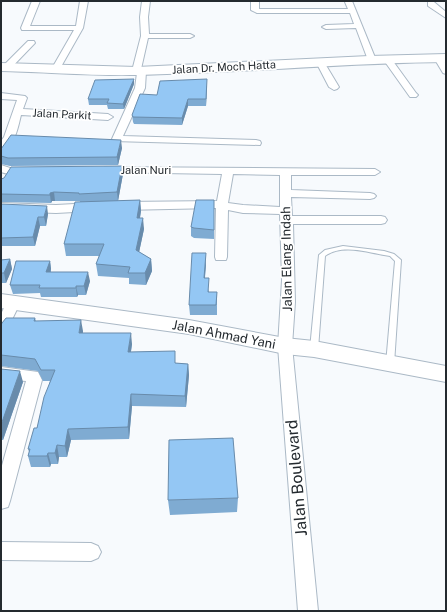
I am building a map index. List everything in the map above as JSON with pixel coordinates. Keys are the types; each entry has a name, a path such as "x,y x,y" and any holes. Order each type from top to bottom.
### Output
{"highway":[{"name":"Jalan Dr. Moch Hatta","path":"3,68 139,71 387,59 442,58"}],"street":[{"path":"36,1 25,28 79,28"},
{"path":"55,70 79,28 84,1"},
{"path":"146,1 144,17 145,36 139,71 140,88 117,139 256,143"},
{"path":"255,1 255,10 257,11 352,11"},
{"path":"324,1 328,11"},
{"path":"348,1 372,60"},
{"path":"431,4 446,16"},
{"path":"326,27 359,26"},
{"path":"145,36 190,36"},
{"path":"3,68 31,43"},
{"path":"442,58 446,71"},
{"path":"387,59 413,95"},
{"path":"320,62 334,87"},
{"path":"1,96 22,98 4,142"},
{"name":"Jalan Parkit","path":"13,117 108,117"},
{"path":"4,142 22,138"},
{"path":"1,184 4,169 38,170"},
{"name":"Jalan Nuri","path":"92,170 375,172"},
{"path":"221,257 222,205 228,171"},
{"name":"Jalan Elang Indah","path":"284,171 288,322 285,346"},
{"path":"285,193 370,196"},
{"path":"1,207 56,209 163,204 222,205 286,215 381,220"},
{"path":"1,329 7,302"},
{"name":"Jalan Ahmad Yani","path":"7,302 189,327 285,346 446,374"},
{"name":"Jalan Boulevard","path":"285,346 308,611"},
{"path":"1,372 34,377 8,453 1,501"},
{"path":"1,551 91,552"}],"lane":[{"path":"314,350 322,255 328,250 336,248 384,253 392,255 398,260 390,364"}],"building":[{"path":"134,79 123,104 107,103 109,99 88,99 95,80"},
{"path":"207,79 206,99 188,99 182,118 133,117 132,115 140,94 157,95 160,81"},
{"path":"11,135 121,140 117,157 8,158 1,156 1,149"},
{"path":"122,166 117,192 79,194 54,192 50,193 50,195 1,194 1,179 4,178 11,167"},
{"path":"140,200 137,218 143,218 136,250 151,259 145,273 128,273 130,267 96,264 104,244 64,244 75,202"},
{"path":"196,200 214,200 214,230 191,227"},
{"path":"1,204 47,206 44,217 38,217 33,237 1,238"},
{"path":"192,253 206,253 204,278 209,278 208,292 217,292 216,305 189,305"},
{"path":"10,259 4,273 1,273 1,260"},
{"path":"16,261 50,261 46,272 88,272 84,286 76,286 76,288 39,288 40,285 10,285"},
{"path":"6,318 35,318 34,321 81,320 79,333 131,333 128,352 175,351 175,363 188,364 185,396 131,394 128,427 68,429 65,446 57,445 55,453 48,453 47,456 28,456 30,449 28,449 34,428 37,428 44,397 55,370 41,370 35,359 1,355 1,325"},
{"path":"1,369 20,371 1,425"},
{"path":"233,438 238,498 168,500 169,440"}]}
